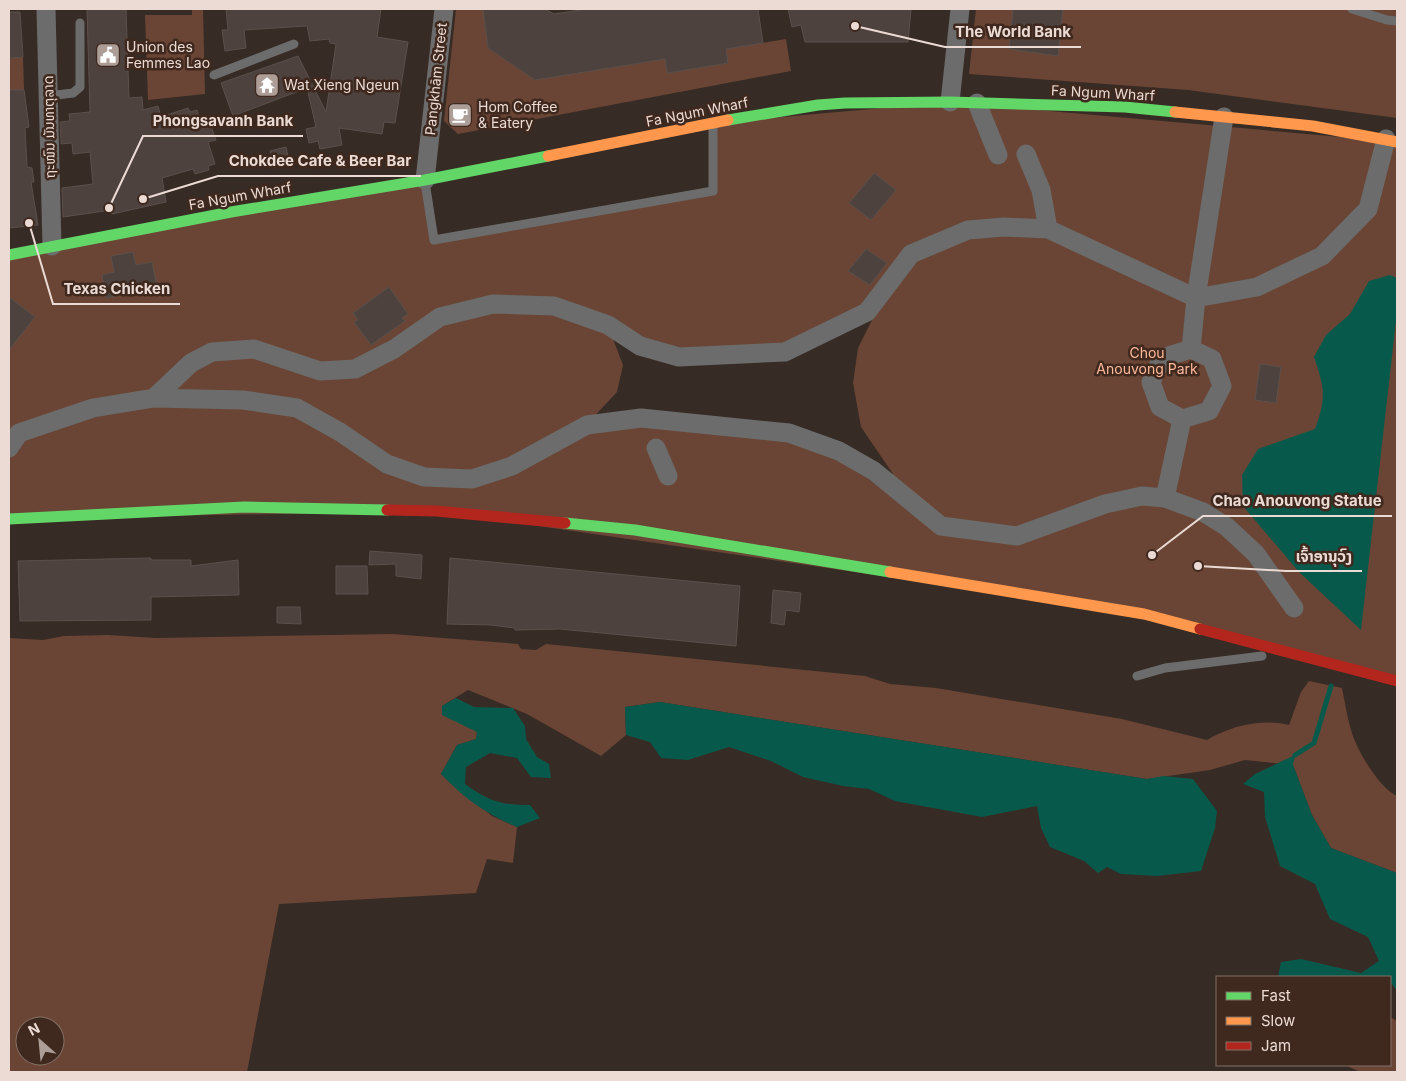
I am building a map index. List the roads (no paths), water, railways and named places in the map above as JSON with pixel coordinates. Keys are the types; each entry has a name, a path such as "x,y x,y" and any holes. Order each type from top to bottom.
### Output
{"street":[{"name":"ຖະໜົນ ມັນທາຕຸລາດ","path":"46,9 52,246"},
{"name":"Pangkhām Street","path":"425,180 444,9"},
{"path":"950,102 960,9"},
{"name":"Fa Ngum Wharf","path":"9,255 231,212 425,180 713,123 845,102 950,102 1125,107 1313,126 1391,141"},
{"path":"977,103 998,155"},
{"path":"1191,349 1196,298 1224,117"},
{"path":"154,398 191,363 212,352 254,349 320,371 354,369 394,349 440,317 493,304 554,306 608,325 640,346 679,357 785,352 867,312 911,254 968,230 1004,227 1048,229 1196,298 1258,287 1322,256 1368,209 1391,141"},
{"path":"1026,154 1042,190 1048,229"},
{"path":"1191,349 1212,359 1222,386 1209,411 1182,419 1160,408 1151,382 1162,358 1191,349"},
{"path":"12,438 93,408 154,398 243,400 297,408 340,432 387,464 424,477 472,479 512,466 587,425 641,418 789,433 839,451 874,470 941,526 1018,536 1105,504 1142,496 1165,498 1203,512 1227,527 1256,554 1294,608"},
{"path":"1165,498 1182,419"},
{"path":"656,448 668,476"},
{"path":"9,518 244,507 426,510 635,530 1144,614 1397,681"}],"lane":[{"path":"1352,9 1387,20 1397,21"},
{"path":"48,96 73,93 80,87 80,23"},
{"path":"214,75 294,44"},
{"path":"425,180 434,240 712,191 713,123"},
{"path":"1137,676 1165,668 1250,656 1310,657"}],"water":[{"path":"1390,275 1397,278 1397,312 1361,630 1299,572 1243,506 1242,475 1258,449 1315,429 1323,400 1323,392 1314,357 1326,335 1350,314 1369,281"},
{"path":"456,698 474,707 513,708 525,726 526,739 537,757 549,764 551,778 531,777 517,758 490,753 466,767 465,784 495,801 530,805 540,818 517,827 476,805 441,774 457,745 476,739 477,732 442,715 442,706"},
{"path":"660,702 1147,779 1163,776 1193,779 1217,811 1215,828 1201,871 1157,876 1121,874 1107,867 1098,873 1084,861 1050,847 1041,828 1037,806 982,817 895,801 869,789 843,786 803,777 771,761 729,747 688,760 661,758 650,742 626,735 625,707"},
{"path":"1295,755 1293,765 1312,815 1331,848 1397,873 1397,991 1391,984 1391,976 1278,976 1281,962 1301,959 1361,973 1379,961 1368,937 1330,919 1315,884 1280,866 1265,817 1264,792 1243,784 1255,774"}],"waterway":[{"path":"1295,755 1314,743 1331,686"}],"place":[{"name":"The World Bank","path":"855,26"},
{"name":"Union des Femmes Lao","path":"108,55"},
{"name":"Wat Xieng Ngeun","path":"267,85"},
{"name":"Hom Coffee & Eatery","path":"460,115"},
{"name":"Chokdee Cafe & Beer Bar","path":"143,199"},
{"name":"Phongsavanh Bank","path":"109,208"},
{"name":"Texas Chicken","path":"29,223"},
{"name":"Chao Anouvong Statue","path":"1152,555"},
{"name":"ເຈົ້າອານຸວົງ","path":"1198,566"}],"park label":[{"name":"Chou Anouvong Park","path":"1147,362"}]}
